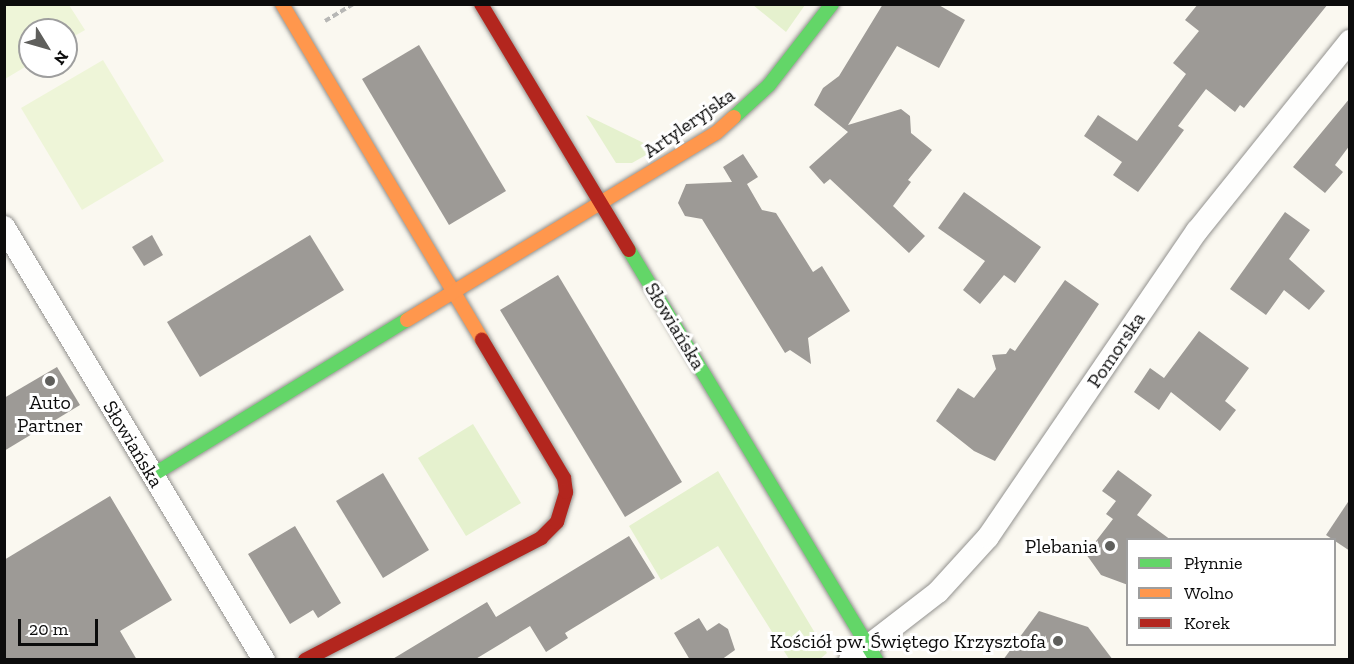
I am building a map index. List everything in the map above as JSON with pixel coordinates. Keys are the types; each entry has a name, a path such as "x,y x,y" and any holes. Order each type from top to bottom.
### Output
{"street":[{"path":"282,4 564,478 566,492 557,522 541,538 305,660"},
{"name":"Słowiańska","path":"481,4 875,655"},
{"name":"Artyleryjska","path":"151,476 682,155 745,109 796,55 832,4"},
{"name":"Pomorska","path":"850,660 875,655 938,592 988,537 1197,231 1350,41"},
{"name":"Słowiańska","path":"4,227 151,476 264,660"}],"path":[{"path":"322,23 353,4"}],"green space":[{"path":"5,4 69,5 77,18 18,18 18,71 5,79"},
{"path":"753,5 805,5 786,32"},
{"path":"78,19 85,30 78,34"},
{"path":"103,60 164,161 82,210 21,108 72,78 78,78 78,75"},
{"path":"586,115 652,147 653,151 632,163 616,163"},
{"path":"473,424 521,503 466,536 418,458"},
{"path":"718,471 827,653 820,659 789,659 718,546 661,580 629,526"}],"building":[{"path":"883,4 937,4 965,20 939,68 897,46 848,125 901,109 910,116 911,133 932,150 908,180 911,182 893,206 925,236 909,253 830,179 824,184 809,167 848,132 814,105 823,88 839,76"},
{"path":"1198,4 1328,4 1244,108 1240,105 1235,112 1206,89 1178,126 1184,130 1138,192 1113,175 1122,162 1084,136 1098,115 1137,141 1186,74 1173,63 1199,31 1185,20"},
{"path":"419,45 506,191 449,225 362,79"},
{"path":"1350,98 1350,145 1335,165 1343,172 1325,193 1293,167"},
{"path":"743,154 758,177 747,184 762,210 776,213 813,272 822,266 850,311 808,338 811,364 790,350 785,353 702,219 685,216 678,203 686,184 732,182 723,167"},
{"path":"964,192 1041,247 1015,283 1004,275 980,304 963,290 985,261 938,228"},
{"path":"1285,212 1310,230 1289,259 1325,291 1309,310 1284,290 1266,315 1230,289"},
{"path":"152,235 163,255 144,266 132,247"},
{"path":"310,235 344,290 200,377 167,322"},
{"path":"558,275 682,482 625,517 500,310"},
{"path":"1065,280 1099,304 995,461 974,451 936,421 958,388 974,398 996,369 992,355 1006,354 1010,348 1015,351"},
{"path":"1199,331 1249,368 1225,401 1236,410 1220,431 1171,392 1159,410 1134,392 1150,368 1164,378"},
{"path":"57,367 80,405 4,451 4,398"},
{"name":"Plebania","path":"1118,470 1152,495 1137,515 1168,538 1126,538 1126,584 1101,575 1086,554 1113,519 1106,514 1116,501 1102,491"},
{"path":"383,473 429,550 383,578 336,501"},
{"path":"110,496 172,600 120,631 137,660 4,660 4,560"},
{"path":"1350,499 1350,551 1336,542 1336,538 1326,535"},
{"path":"295,526 341,603 318,618 313,610 290,624 248,554"},
{"path":"629,536 655,578 565,633 568,638 546,652 530,626 474,660 391,660 487,602 496,617"},
{"name":"Kościół pw. Świętego Krzysztofa","path":"1039,611 1088,627 1113,660 1003,660"},
{"path":"699,618 707,631 719,623 728,629 735,650 721,660 690,660 674,633"}],"traffic: fast":[{"path":"734,117 769,85 832,4"},
{"path":"629,250 876,660"},
{"path":"151,476 407,320"}],"traffic: slow":[{"path":"282,4 482,340"},
{"path":"407,320 716,133 734,117"}],"traffic: jam":[{"path":"481,4 629,250"},
{"path":"305,660 541,538 557,522 566,492 564,478 482,340"}],"place":[{"name":"Auto Partner","path":"50,381"},
{"name":"Plebania","path":"1110,546"},
{"name":"Kościół pw. Świętego Krzysztofa","path":"1058,641"}]}
